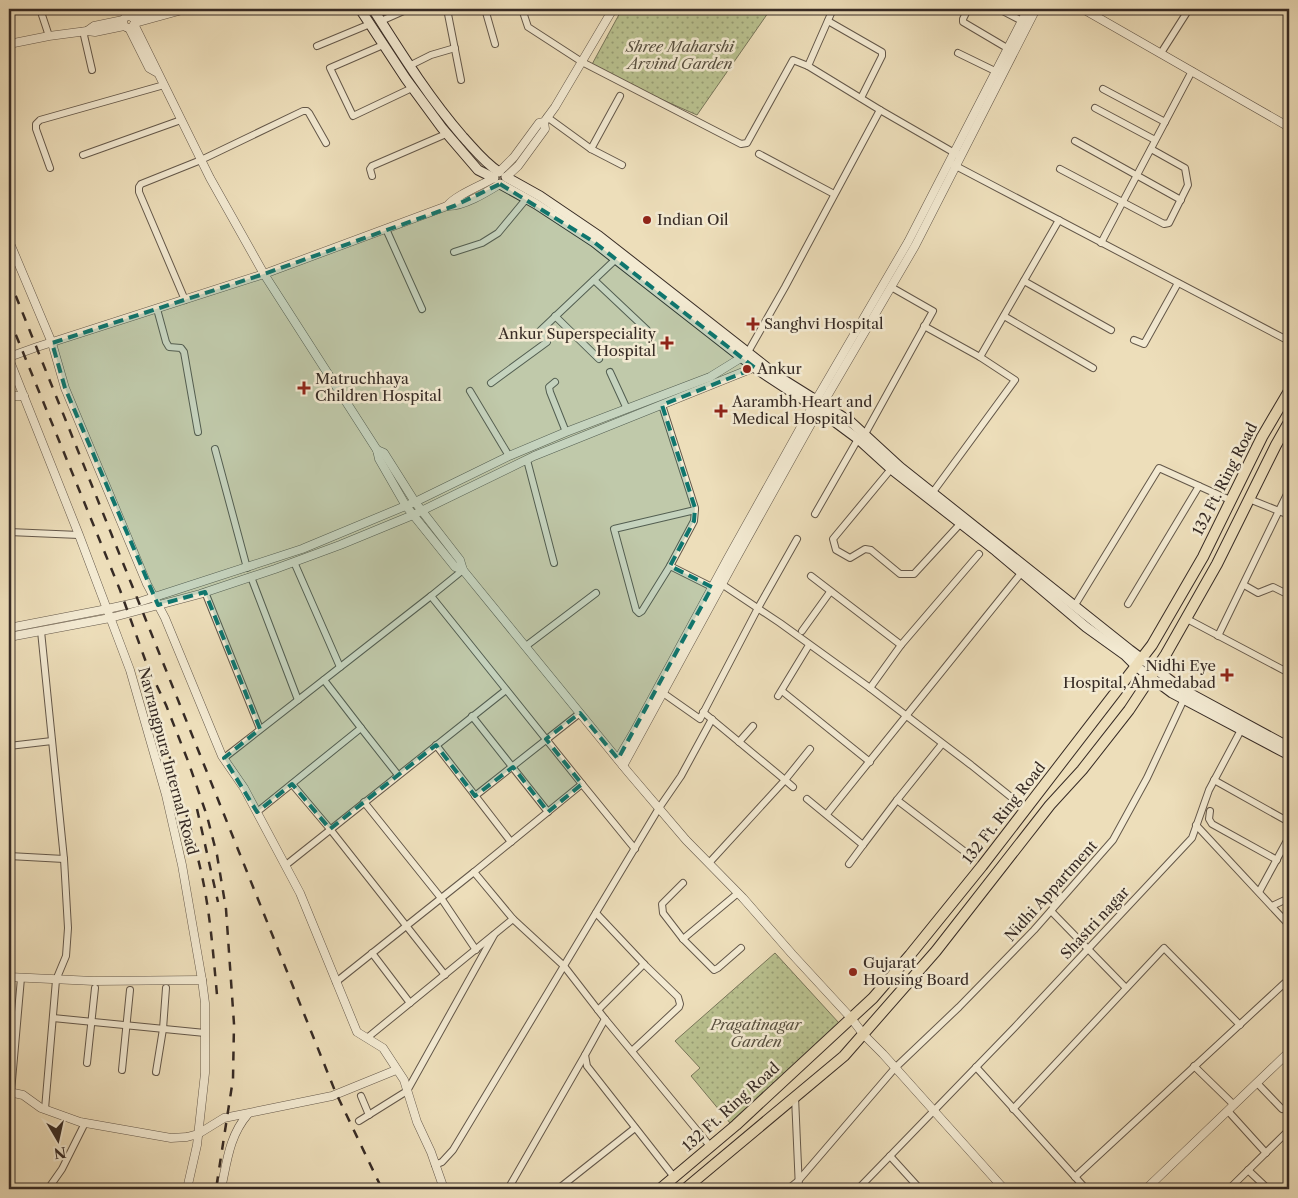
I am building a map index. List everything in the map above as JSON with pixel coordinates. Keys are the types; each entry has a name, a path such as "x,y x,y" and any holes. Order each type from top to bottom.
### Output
{"main road":[{"path":"360,9 412,88 446,134 478,170 540,196 598,236 758,366 818,405 861,437 1075,605 1154,674 1172,693 1289,756"},
{"path":"372,9 409,66 450,122 500,178 594,242 745,355"},
{"name":"132 Ft. Ring Road","path":"660,1189 873,998 910,955 1026,809 1152,646 1192,578 1262,437 1289,391"},
{"name":"132 Ft. Ring Road","path":"685,1189 844,1056 864,1035 936,951 1050,805 1082,770 1129,710 1154,674 1217,564 1289,422"},
{"path":"861,437 891,469 1022,572 1086,627 1125,655 1140,663"},
{"path":"1154,674 1289,747"}],"street":[{"path":"40,9 49,36"},
{"path":"120,9 129,20 150,68 156,72 164,85 201,160 264,274 377,450 378,459 406,506 455,566 463,570"},
{"path":"9,44 49,36 85,31 95,32 165,9"},
{"path":"129,20 186,9"},
{"path":"381,21 408,9"},
{"path":"446,9 461,80"},
{"path":"485,9 495,44"},
{"path":"522,9 528,27 582,62 744,145 747,143 793,60 808,66 957,154"},
{"path":"9,358 264,274 447,206 452,199 500,178 539,124 546,119 555,106 612,9"},
{"path":"808,66 833,9"},
{"path":"968,9 963,22 1008,48"},
{"path":"999,9 1022,21"},
{"path":"818,405 915,246 995,72 1028,9"},
{"path":"957,154 1036,9"},
{"path":"1083,9 1289,127"},
{"path":"1161,53 1189,9"},
{"path":"828,21 882,52 882,56 861,98"},
{"path":"316,46 370,24"},
{"path":"85,31 92,70"},
{"path":"383,45 330,68 353,116 412,88"},
{"path":"409,66 431,55 455,48"},
{"path":"958,53 995,72"},
{"path":"1101,243 1192,71"},
{"path":"50,168 36,129 36,124 40,120 164,85"},
{"path":"1103,89 1165,122"},
{"path":"591,149 620,96"},
{"path":"1095,108 1155,140"},
{"path":"9,628 107,610 247,568 302,549 415,502 509,456 710,377 745,355 786,287 880,110"},
{"path":"185,300 139,192 141,184 201,160 303,111 309,113 326,143"},
{"path":"546,119 591,149 622,165"},
{"path":"84,155 181,120"},
{"path":"372,176 370,169 372,166 446,134"},
{"path":"1075,141 1181,200"},
{"path":"1060,169 1164,224 1168,223 1188,185 1184,168 1151,149"},
{"path":"759,154 834,194"},
{"path":"952,164 1289,341"},
{"path":"618,759 952,164"},
{"path":"454,252 482,243 498,233 527,198"},
{"path":"980,357 1059,220"},
{"path":"386,229 422,309"},
{"path":"9,241 52,343 65,388 153,597 165,618 224,758 258,812 300,893 357,1032 383,1048 404,1080 417,1122 444,1189"},
{"path":"491,382 547,342 541,330 616,259"},
{"path":"594,280 647,330"},
{"path":"1024,281 1111,330"},
{"path":"1134,340 1144,344 1178,283"},
{"path":"815,514 933,311 891,287"},
{"path":"157,309 166,342 169,346 181,348 184,352 198,432"},
{"path":"555,316 599,358"},
{"path":"1004,316 1093,368"},
{"path":"924,326 980,357 1015,380 932,492"},
{"name":"Navrangpura Internal Road","path":"9,358 130,670 166,795 182,865 205,1003 205,1073 197,1145 187,1189"},
{"path":"9,637 110,618 205,592 294,562 414,515 527,460 758,366"},
{"path":"610,372 626,409"},
{"path":"555,382 549,387 550,392 566,432"},
{"path":"470,391 509,456"},
{"path":"9,396 24,396"},
{"path":"662,405 694,510 694,521 670,566 639,613 636,610 614,529 694,510"},
{"path":"215,449 247,568"},
{"path":"377,450 384,452 421,511 460,560 463,570 623,766 659,808 852,1018 864,1035 1004,1189"},
{"path":"527,460 554,563"},
{"path":"1075,605 1159,468 1230,500"},
{"path":"891,469 833,539 836,550 850,558 865,549 871,550 900,574 914,574 960,524"},
{"path":"1128,604 1199,486"},
{"path":"1218,636 1289,490"},
{"path":"1249,498 1289,516"},
{"path":"9,532 79,535"},
{"path":"663,693 700,719 758,608 797,539"},
{"path":"870,688 902,645 979,554"},
{"path":"294,562 340,667"},
{"path":"670,566 717,584 758,608 870,688 1026,809"},
{"path":"224,758 463,570"},
{"path":"827,814 1022,572"},
{"path":"812,576 830,592 902,645"},
{"path":"251,577 298,700"},
{"path":"623,766 663,693 717,584"},
{"path":"1244,585 1258,593 1273,587 1289,595"},
{"path":"205,592 260,729"},
{"path":"802,631 830,592"},
{"path":"526,646 596,593"},
{"path":"431,596 635,849"},
{"path":"1186,619 1289,673"},
{"path":"41,631 64,859 68,928 66,956 56,980 45,1109"},
{"path":"809,645 780,694 870,762"},
{"path":"324,680 398,775"},
{"path":"286,865 506,690"},
{"name":"Nidhi Appartment","path":"788,1189 798,1180 895,1068 959,1007 1051,911 1113,840 1147,778 1184,700"},
{"path":"704,712 793,787"},
{"path":"476,796 580,713"},
{"path":"472,716 548,812"},
{"path":"435,1165 442,1162 453,1150 659,808 681,776 712,719"},
{"path":"739,742 753,726"},
{"path":"258,812 361,728"},
{"name":"Shastri nagar","path":"858,1189 976,1068 1192,838 1214,780 1241,730"},
{"path":"9,746 52,741"},
{"path":"849,864 942,744"},
{"path":"436,745 511,842"},
{"path":"709,863 785,780 810,749"},
{"path":"1214,780 1289,822"},
{"path":"292,784 445,974"},
{"path":"336,982 582,784"},
{"path":"807,799 863,845"},
{"path":"897,800 973,858"},
{"path":"364,802 441,898 476,950"},
{"path":"1210,812 1209,819 1212,824 1277,860"},
{"path":"1196,825 1289,925"},
{"path":"1260,892 1289,837"},
{"path":"9,856 64,859"},
{"path":"474,872 513,919 564,966 710,1146"},
{"path":"683,883 662,904 663,913 683,939 714,970 741,948"},
{"path":"683,939 738,893"},
{"path":"1272,906 1289,898"},
{"path":"1051,911 1126,988"},
{"path":"596,913 678,997 680,1004 632,1051"},
{"path":"367,1038 513,919"},
{"path":"359,1121 407,1091 494,935"},
{"path":"1013,1109 1164,948 1240,1025"},
{"path":"372,953 410,1003"},
{"path":"598,1010 644,964"},
{"path":"9,976 94,981 202,980"},
{"path":"21,978 10,1092 23,1095 45,1109 85,1123 171,1138 187,1137 198,1134 224,1118 332,1096 396,1070"},
{"path":"1075,1177 1289,979"},
{"path":"87,1063 95,988"},
{"path":"156,1072 163,1029 166,988"},
{"path":"122,1070 130,990"},
{"path":"53,1018 205,1033"},
{"path":"508,1189 606,1019"},
{"path":"1146,1189 1289,1052"},
{"path":"585,1055 587,1066 674,1178"},
{"path":"1194,1066 1234,1105"},
{"path":"976,1068 1086,1189"},
{"path":"1257,1083 1282,1109"},
{"path":"361,1096 369,1115"},
{"path":"795,1097 799,1189"},
{"path":"1228,1111 1266,1153"},
{"path":"221,1189 233,1136 248,1114"},
{"path":"48,1189 62,1169 85,1123"},
{"path":"558,1189 635,1128"},
{"path":"1229,1189 1289,1130"},
{"path":"890,1156 920,1189"},
{"path":"1248,1170 1268,1189"}],"highlighted area":[{"path":"500,184 594,242 755,368 662,405 695,508 694,521 670,566 712,587 618,759 580,713 546,739 582,784 548,812 513,767 475,796 436,745 330,829 292,784 257,812 224,758 260,729 205,592 158,605 65,388 52,343 264,274 454,206"}],"green space":[{"name":"Shree Maharshi Arvind Garden","path":"622,9 759,9 768,13 697,115 590,68"},
{"name":"Pragatinagar Garden","path":"775,953 839,1023 730,1123 691,1076 700,1068 675,1041"}],"railway":[{"path":"9,279 335,1091 382,1189"},
{"path":"9,318 120,590 147,665 166,705 188,761 207,816 217,855 226,909 234,1024 233,1079 216,1189"},
{"path":"151,687 203,883 211,931 217,995"},
{"path":"197,809 218,902"}],"place":[{"name":"Indian Oil","path":"647,220"},
{"name":"Sanghvi Hospital","path":"753,324"},
{"name":"Ankur Superspeciality Hospital","path":"667,343"},
{"name":"Ankur","path":"747,369"},
{"name":"Matruchhaya Children Hospital","path":"304,388"},
{"name":"Aarambh Heart and Medical Hospital","path":"721,411"},
{"name":"Nidhi Eye Hospital, Ahmedabad","path":"1227,675"},
{"name":"Gujarat Housing Board","path":"853,972"}]}
